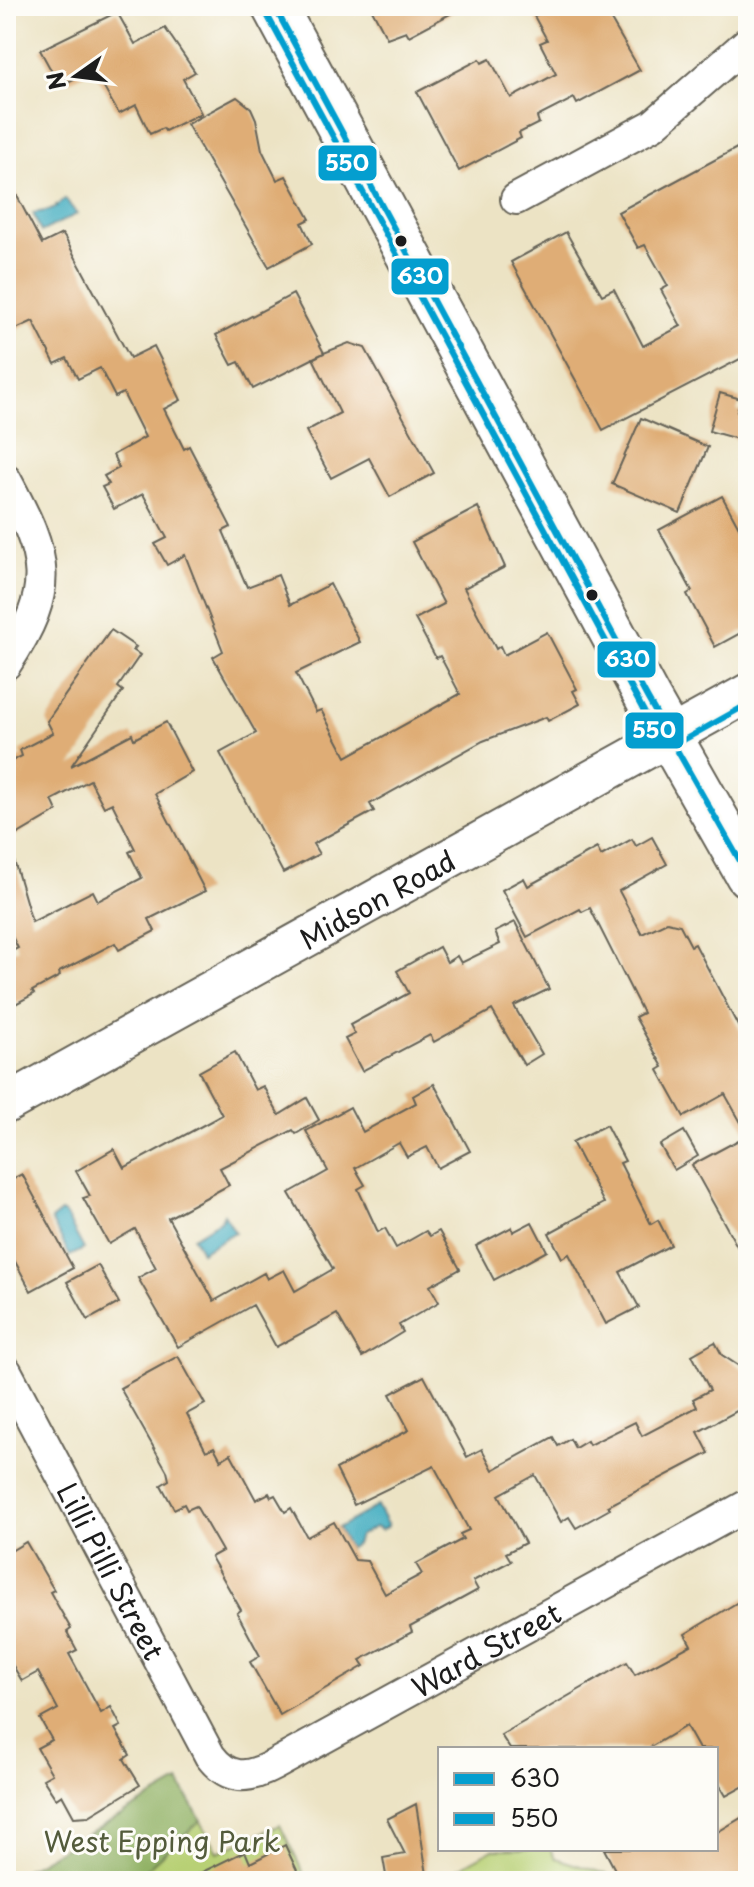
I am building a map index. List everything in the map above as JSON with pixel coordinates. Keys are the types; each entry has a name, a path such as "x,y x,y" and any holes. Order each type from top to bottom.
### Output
{"main road":[{"path":"274,6 669,737 748,875"}],"street":[{"path":"516,199 653,125 748,42"},
{"path":"6,480 29,523 43,578 31,626 6,664"},
{"name":"Midson Road","path":"6,1104 748,693"},
{"name":"Lilli Pilli Street","path":"6,1371 220,1769"},
{"name":"Ward Street","path":"220,1769 234,1776 257,1774 748,1505"}],"green space":[{"name":"West Epping Park","path":"179,1782 218,1852 280,1825 307,1881 6,1881"},
{"path":"179,1782 201,1820 133,1881 6,1881"},
{"path":"489,1851 551,1851 555,1858 627,1881 447,1881 452,1872"}],"water":[{"path":"65,199 77,214 41,232 33,213 51,210"},
{"path":"61,1212 84,1249 70,1256 51,1220"},
{"path":"224,1214 235,1232 201,1252 193,1237 221,1220"},
{"path":"377,1506 388,1526 381,1530 375,1527 359,1536 356,1544 349,1548 338,1528"}],"building":[{"path":"370,6 465,6 409,36 406,31 387,38"},
{"path":"554,6 603,6 640,70 577,104 574,98 537,117 539,123 519,133 521,138 459,171 417,92 480,59 482,63 490,59 511,98 556,74 540,43 547,40 534,16"},
{"path":"117,12 135,44 165,28 195,72 183,79 201,113 165,131 163,128 150,134 136,105 119,114 93,69 68,82 65,77 57,81 40,50"},
{"path":"237,97 251,108 262,150 277,180 286,176 310,219 302,223 312,244 269,267 187,124"},
{"path":"748,142 748,355 603,430 511,262 566,232 602,295 614,289 643,346 681,326 661,290 668,286 645,245 638,248 618,212"},
{"path":"6,175 42,244 62,234 65,238 130,358 154,346 181,400 164,409 184,449 189,446 231,527 223,531 247,587 278,575 290,605 330,584 360,642 296,673 316,712 321,710 346,757 460,694 440,656 436,658 415,619 444,604 412,542 478,507 505,567 464,588 496,649 500,646 504,655 547,632 577,689 573,691 580,704 548,721 546,717 483,741 370,804 374,811 313,844 319,854 283,873 220,753 256,733 213,657 223,651 185,555 167,565 155,544 167,538 143,494 114,509 102,487 109,484 104,476 119,468 113,455 145,437 123,393 115,397 100,368 78,379 67,358 55,364 33,321 14,330 6,315"},
{"path":"293,294 324,353 349,343 365,348 434,473 390,497 369,458 331,478 306,431 340,413 313,358 253,389 239,362 232,365 216,335"},
{"path":"720,393 741,399 737,411 748,414 748,442 709,431"},
{"path":"641,418 708,447 680,513 612,484"},
{"path":"722,496 748,544 748,629 715,647 687,594 692,591 659,530"},
{"path":"111,630 136,647 133,650 140,655 118,687 123,691 71,766 132,734 134,739 166,722 192,772 155,794 205,891 149,919 155,931 119,950 115,943 59,972 60,976 6,1009 6,954 18,948 6,925 6,854 12,854 32,922 93,891 98,901 142,878 129,852 135,849 112,803 104,807 90,780 52,800 57,811 6,841 6,764 22,756 20,750 53,733 47,721"},
{"path":"652,837 667,864 619,891 642,934 667,922 680,925 691,946 695,944 748,1045 748,1135 725,1094 684,1117 658,1070 663,1067 635,1017 643,1013 590,908 582,912 580,909 527,937 502,890 524,878 528,886 597,848 601,856 632,839 636,846"},
{"path":"515,922 549,989 514,1006 542,1054 524,1065 492,1010 434,1042 430,1035 362,1071 345,1039 355,1034 350,1025 409,993 397,971 439,947 447,962 457,956 461,963 500,944 495,932"},
{"path":"235,1052 255,1090 263,1086 279,1115 307,1098 319,1120 296,1134 293,1130 220,1168 229,1185 168,1218 214,1301 264,1273 267,1279 284,1270 295,1291 333,1269 289,1193 328,1171 306,1131 350,1107 363,1132 416,1103 413,1096 434,1084 470,1151 438,1168 427,1147 407,1157 399,1143 355,1168 365,1185 358,1189 378,1232 385,1228 396,1248 426,1231 430,1236 439,1231 460,1269 430,1286 439,1302 399,1325 403,1332 362,1357 337,1314 276,1347 253,1305 178,1347 138,1278 156,1268 135,1229 109,1244 83,1198 90,1196 76,1171 114,1149 124,1168 222,1115 199,1072"},
{"path":"606,1125 625,1161 620,1163 651,1224 658,1220 671,1245 620,1272 639,1307 606,1324 569,1254 562,1258 549,1233 604,1203 572,1142"},
{"path":"684,1131 698,1156 674,1170 660,1145"},
{"path":"748,1135 748,1266 692,1165"},
{"path":"22,1174 73,1268 31,1291 6,1245 6,1182"},
{"path":"532,1222 547,1251 494,1280 476,1246 512,1227 513,1232"},
{"path":"98,1265 119,1303 88,1320 67,1282"},
{"path":"715,1342 722,1355 748,1372 748,1405 698,1432 709,1453 608,1506 610,1509 576,1528 569,1517 561,1522 535,1475 499,1495 525,1543 506,1553 511,1561 473,1581 478,1590 410,1627 412,1632 360,1660 364,1666 280,1715 250,1662 260,1656 237,1613 241,1610 211,1557 222,1551 196,1506 187,1510 184,1504 174,1509 161,1485 169,1480 167,1471 120,1388 178,1356 205,1404 187,1414 206,1451 214,1447 221,1460 231,1454 256,1500 269,1493 271,1497 275,1495 285,1512 291,1508 307,1537 334,1522 355,1560 367,1561 385,1594 422,1574 416,1564 463,1539 460,1534 469,1530 434,1466 354,1505 336,1469 409,1430 390,1394 424,1376 467,1457 482,1449 493,1470 553,1437 558,1446 570,1439 575,1448 587,1441 589,1445 635,1422 642,1436 697,1407 693,1399 710,1390 692,1355"},
{"path":"26,1542 54,1590 50,1592 71,1629 67,1632 77,1650 69,1654 101,1713 111,1707 121,1726 115,1729 130,1755 124,1759 140,1785 89,1816 74,1817 62,1795 56,1799 43,1779 52,1774 37,1748 52,1740 40,1719 58,1709 38,1672 22,1681 6,1654 6,1554"},
{"path":"748,1596 748,1784 726,1796 718,1782 718,1747 698,1747 686,1726 650,1747 509,1747 501,1735 627,1662 635,1675 691,1645 685,1634"},
{"path":"416,1804 428,1881 387,1881 383,1858 405,1854 387,1819"},
{"path":"741,1818 748,1830 748,1881 621,1881 605,1851 718,1851 718,1832"},
{"path":"285,1845 302,1881 184,1881 245,1851 250,1863"}],"transit line":[{"name":"630","path":"274,6 648,699 748,875"},
{"name":"550","path":"265,11 661,743 673,746 748,704"}]}
